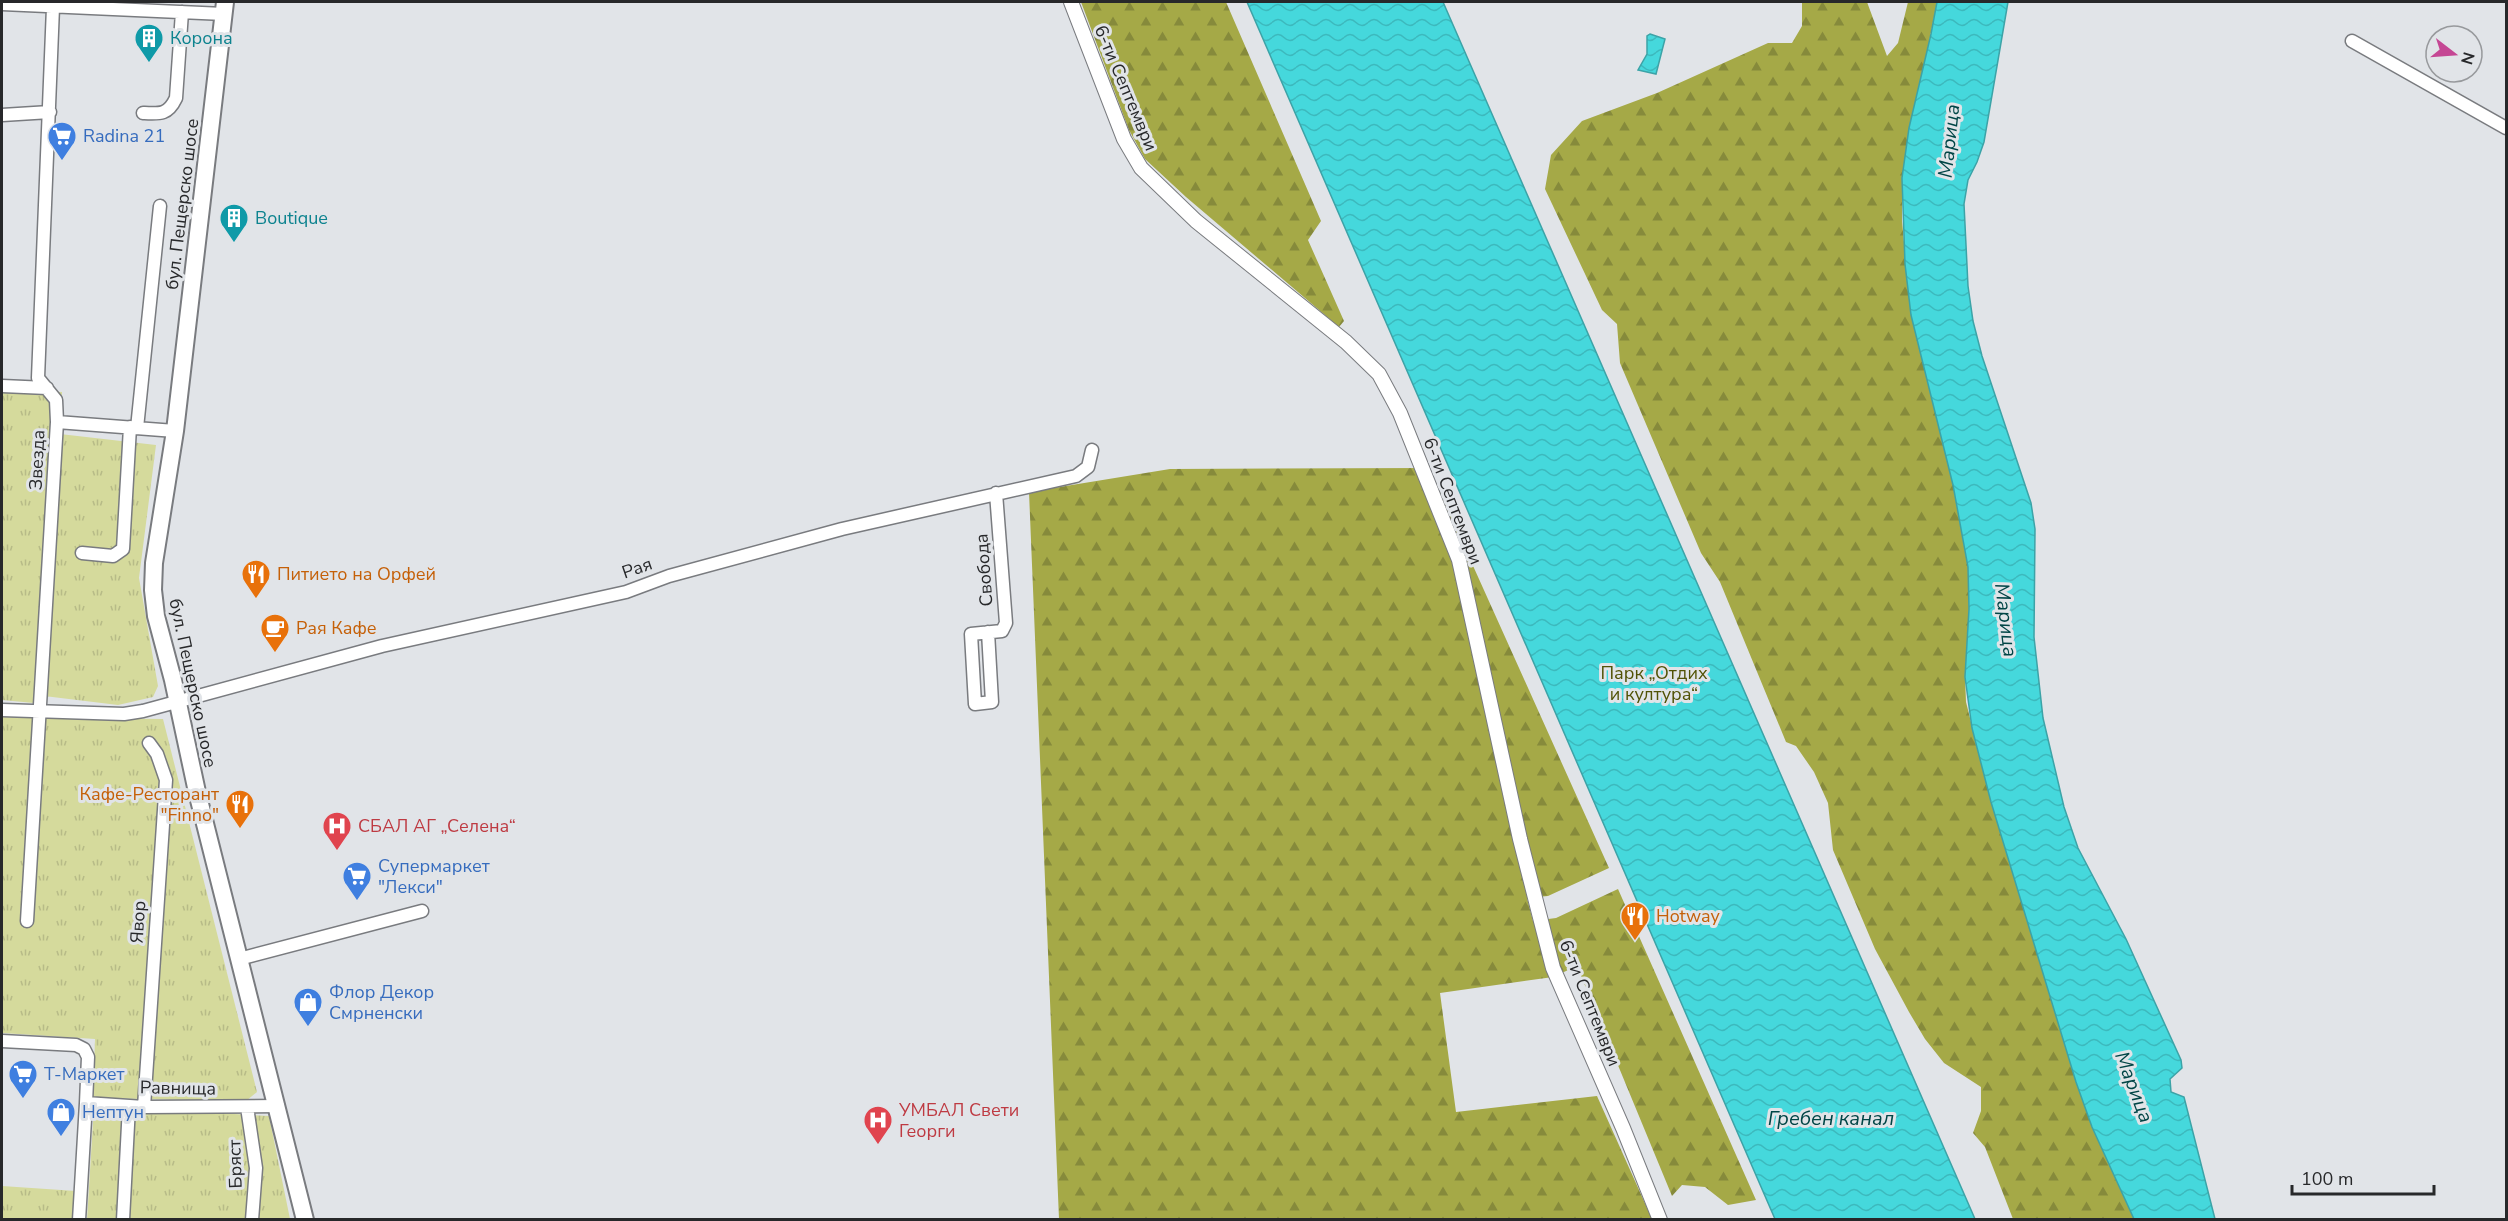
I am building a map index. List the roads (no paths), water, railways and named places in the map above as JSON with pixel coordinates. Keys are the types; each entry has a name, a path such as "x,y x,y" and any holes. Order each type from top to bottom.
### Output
{"main road":[{"name":"бул. Пещерско шосе","path":"225,8 175,431 154,563 153,590 156,616 305,1220"}],"street":[{"name":"6-ти Септември","path":"1071,2 1125,139 1141,168 1196,221 1346,342 1379,374 1400,413 1459,560 1520,839 1553,968 1623,1128 1660,1220"},
{"path":"2,4 182,12 225,8"},
{"name":"Звезда","path":"27,921 57,422 56,400 38,378 57,5"},
{"path":"143,113 164,114 171,108 176,98 182,12"},
{"path":"2352,41 2506,128"},
{"path":"2,115 50,112"},
{"path":"82,553 113,556 123,549 134,428 160,206"},
{"path":"2,386 47,388"},
{"path":"57,422 175,431"},
{"name":"Рая","path":"177,701 382,646 626,592 669,576 832,532 1076,476 1088,467 1092,450"},
{"name":"Свобода","path":"988,632 992,702 975,704 971,634 988,632 1002,631 1006,622 996,493"},
{"path":"2,710 124,714 177,701"},
{"name":"Явор","path":"144,1107 166,780 157,754 149,743"},
{"path":"239,959 422,911"},
{"path":"2,1041 76,1045 84,1048 88,1058 79,1220"},
{"name":"Равнища","path":"86,1103 144,1107 278,1106"},
{"path":"123,1220 129,1106"},
{"name":"Бряст","path":"247,1107 256,1168 252,1220"}],"water":[{"name":"Гребен канал","path":"1247,2 1443,2 1975,1219 1775,1219"},
{"name":"Марица","path":"1937,2 2008,2 1984,142 1968,180 1964,204 1968,286 1973,321 1982,356 2031,503 2035,529 2034,637 2043,718 2064,807 2078,848 2126,939 2181,1060 2182,1068 2170,1079 2171,1092 2184,1097 2215,1219 2134,1219 2092,1127 2076,1082 1991,802 1972,728 1965,677 1969,609 1968,567 1953,485 1911,315 1905,264 1902,178 1909,128"},
{"path":"1650,34 1665,39 1656,74 1638,70 1647,54 1647,36"}],"place":[{"name":"Корона","path":"149,64"},
{"name":"Radina 21","path":"62,162"},
{"name":"Boutique","path":"234,244"},
{"name":"Питието на Орфей","path":"256,600"},
{"name":"Рая Кафе","path":"275,654"},
{"name":"Кафе-Ресторант \"Finno\"","path":"240,830"},
{"name":"СБАЛ АГ „Селена“","path":"337,852"},
{"name":"Супермаркет \"Лекси\"","path":"357,902"},
{"name":"Hotway","path":"1635,942"},
{"name":"Флор Декор Смрненски","path":"308,1028"},
{"name":"Т-Маркет","path":"23,1100"},
{"name":"Нептун","path":"61,1138"},
{"name":"УМБАЛ Свети Георги","path":"878,1146"}],"park label":[{"name":"Парк „Отдих и култура“","path":"1654,683"}]}
